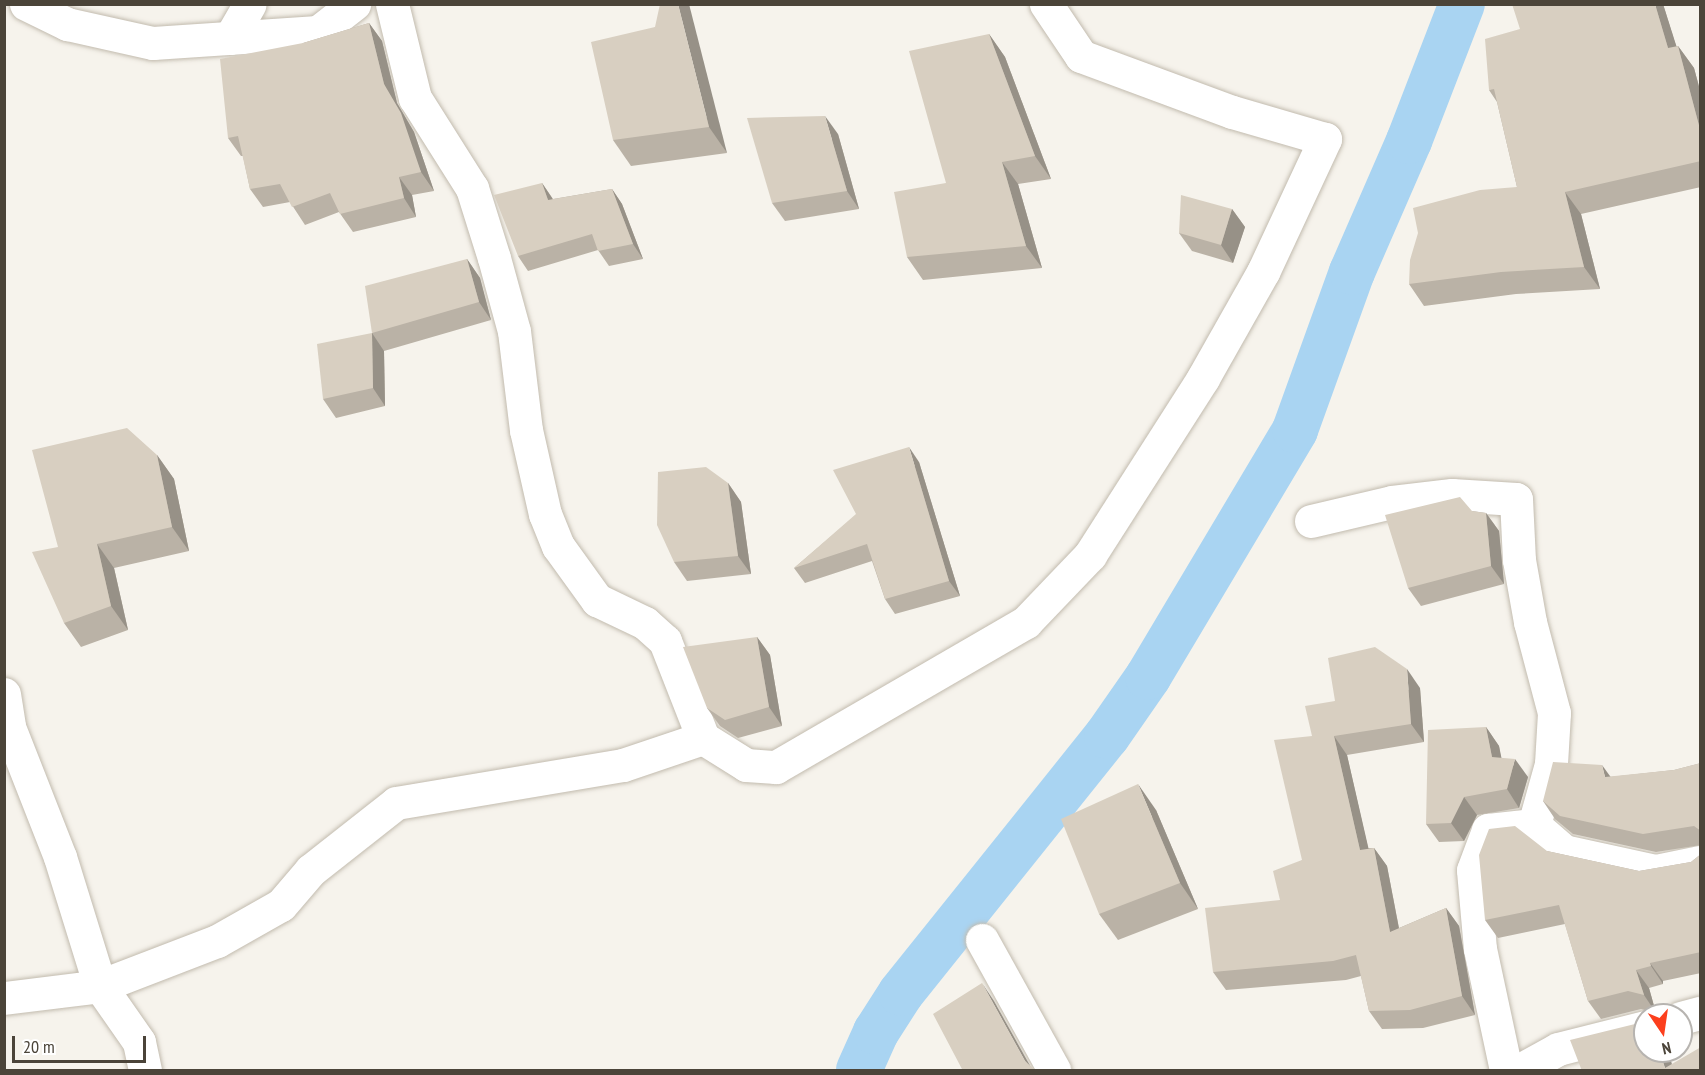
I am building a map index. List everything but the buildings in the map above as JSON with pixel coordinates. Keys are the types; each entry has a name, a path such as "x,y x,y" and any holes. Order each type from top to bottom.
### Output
{"street":[{"path":"26,4 67,24 153,43 318,32 354,4"},
{"path":"230,38 250,4"},
{"path":"392,4 415,98 472,189 494,258 514,331 526,430 545,514 558,546 597,600 645,624 665,641 703,738 746,765 776,767 1026,622 1090,555 1203,378 1263,272 1325,139 1232,112 1081,56 1046,4"},
{"path":"1311,521 1392,502 1452,495 1516,499 1519,560 1526,602 1554,713 1551,764 1534,825"},
{"path":"4,694 9,727 60,857 100,986 139,1042 145,1071"},
{"path":"4,998 100,986 217,940 281,905 311,870 396,803 623,765 703,738"},
{"path":"1506,1071 1480,948 1473,870 1488,830 1534,825 1564,851 1656,871 1701,862"},
{"path":"982,940 1054,1071"},
{"path":"1520,1071 1558,1049 1633,1030"}],"waterway":[{"path":"859,1070 876,1032 901,993 1107,736 1148,677 1295,430 1352,272 1409,141 1462,4"}]}
